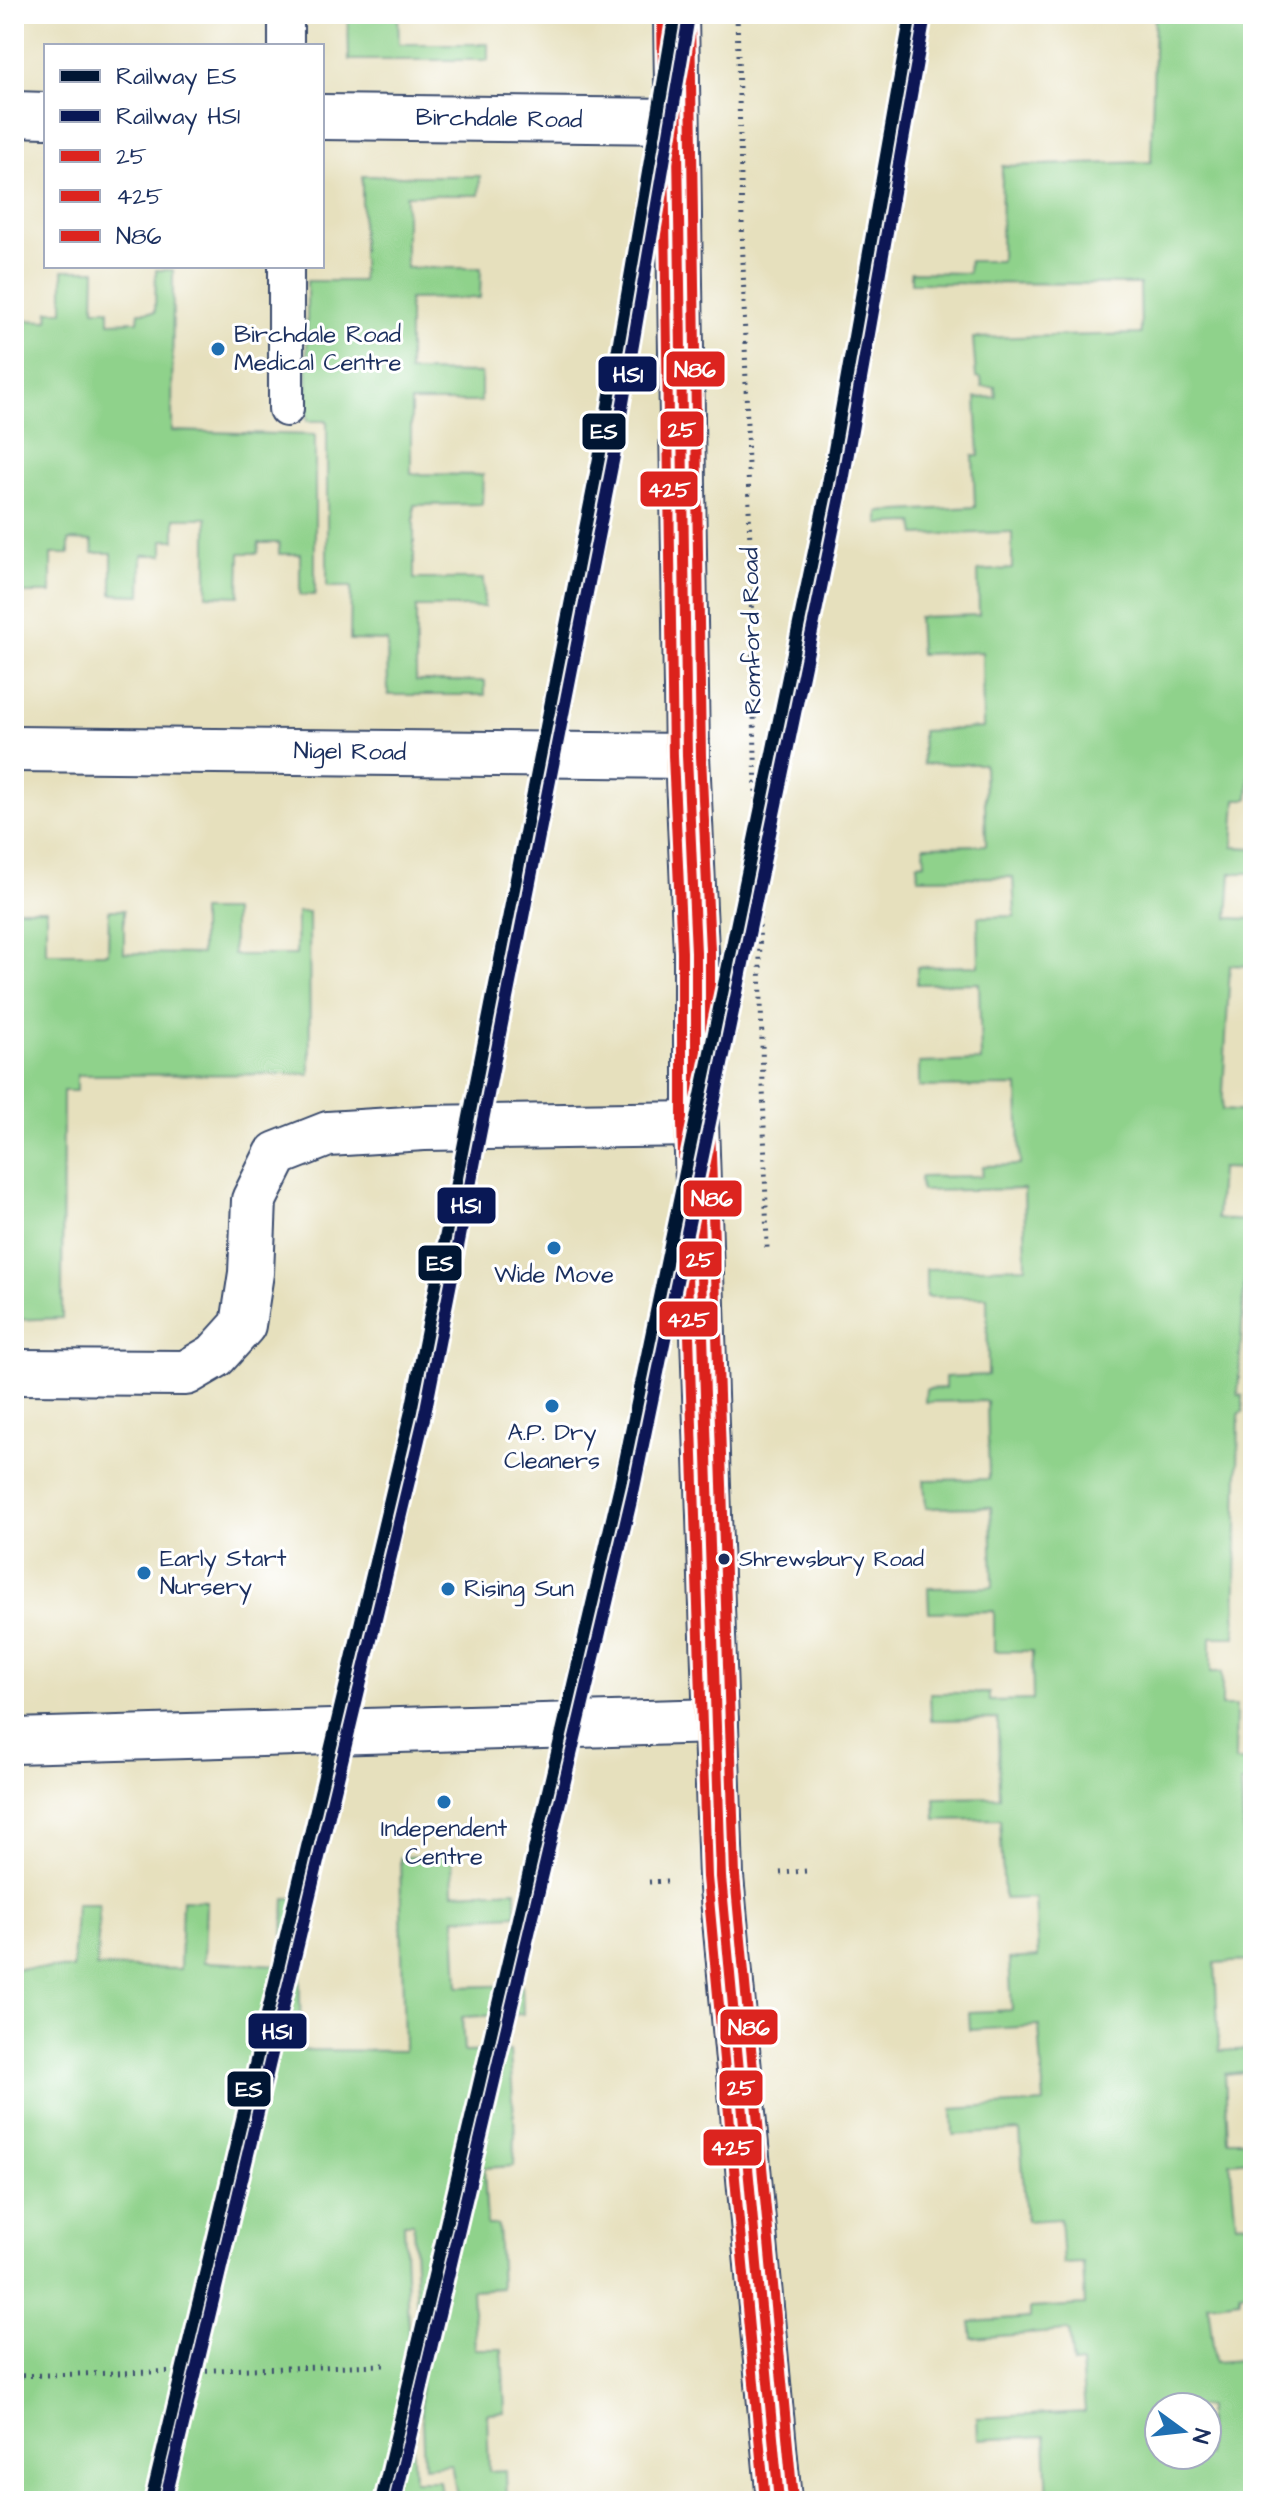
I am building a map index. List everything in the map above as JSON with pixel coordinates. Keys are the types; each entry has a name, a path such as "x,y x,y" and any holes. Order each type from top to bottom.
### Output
{"main road":[{"path":"676,14 687,756 696,952 696,1124 721,1877 779,2501"}],"street":[{"path":"14,114 44,115"},
{"name":"Birchdale Road","path":"324,117 677,121"},
{"name":"Nigel Road","path":"14,749 687,756"},
{"path":"14,1372 186,1373 215,1356 243,1325 251,1273 254,1200 277,1154 328,1134 424,1128 696,1124"},
{"path":"14,1741 716,1721"}],"lane":[{"path":"286,14 286,44"},
{"path":"286,268 286,409"}],"path":[{"name":"Romford Road","path":"737,14 767,1249"},
{"path":"780,1873 806,1871"},
{"path":"14,2376 386,2365"}],"green space":[{"path":"348,14 398,14 399,44 488,44 488,60 349,60"},
{"path":"1155,14 1253,14 1253,769 1250,769 1248,799 1236,799 1233,847 1253,848 1253,873 1231,873 1228,918 1253,919 1253,966 1230,965 1222,1110 1251,1112 1248,1169 1220,1168 1217,1219 1248,1221 1238,1395 1243,1396 1243,1412 1239,1413 1235,1637 1211,1637 1211,1672 1222,1672 1222,1706 1236,1706 1235,1761 1253,1762 1253,1781 1241,1783 1250,1961 1215,1963 1219,2051 1253,2049 1253,2071 1225,2074 1228,2140 1250,2140 1252,2160 1230,2162 1236,2224 1253,2222 1253,2292 1240,2293 1240,2300 1208,2304 1215,2362 1253,2359 1253,2501 1048,2501 1045,2436 978,2440 977,2418 1085,2412 1081,2364 1073,2365 1069,2331 972,2338 970,2322 1030,2318 1030,2308 1085,2305 1083,2263 1063,2264 1060,2219 1026,2221 1020,2131 953,2135 952,2109 1044,2103 1039,2026 970,2030 969,2012 1012,2010 1009,1959 1038,1957 1035,1898 1004,1899 1000,1819 936,1820 935,1798 999,1797 998,1719 931,1720 930,1693 989,1693 989,1701 1033,1700 1032,1651 994,1651 994,1611 929,1612 928,1588 993,1587 991,1507 926,1508 924,1480 989,1479 987,1401 925,1402 926,1389 945,1388 945,1377 988,1375 987,1297 926,1297 926,1269 1026,1267 1024,1189 921,1191 920,1177 982,1176 983,1166 1020,1165 1018,1086 919,1087 919,1063 981,1061 979,983 917,984 917,967 979,966 978,917 1015,916 1013,877 918,878 917,864 925,863 924,846 986,845 984,764 923,764 922,731 983,728 982,652 920,654 918,617 979,615 978,571 1012,569 1012,532 916,535 914,523 879,524 879,512 975,507 973,456 979,456 976,398 996,397 995,387 982,387 981,378 976,377 973,338 1141,334 1140,284 911,283 911,272 968,273 969,261 1001,261 1002,166 1151,162"},
{"path":"362,176 480,176 479,195 406,195 406,268 481,268 480,298 409,299 409,372 481,373 481,402 411,402 411,474 483,475 482,504 414,505 414,579 483,579 484,607 416,607 416,681 485,681 485,695 388,695 387,641 350,640 351,587 327,587 327,421 307,421 307,281 362,281"},
{"path":"63,270 95,270 94,309 109,309 109,322 138,321 139,312 155,312 156,270 173,270 172,431 315,435 315,595 300,595 300,554 279,554 279,543 259,543 258,553 240,553 239,596 207,595 207,518 175,518 175,540 163,540 163,555 142,555 141,595 112,594 112,553 93,553 92,541 69,540 69,554 51,554 51,593 19,593 20,553 14,552 14,311 19,311 19,320 48,321 49,311 63,311"},
{"path":"14,909 46,909 46,953 108,953 109,910 124,910 124,953 201,954 201,911 233,911 233,955 296,955 297,912 309,912 310,1074 77,1075 77,1091 63,1091 62,1318 14,1320"},
{"path":"452,1856 453,1893 516,1890 516,1915 455,1918 458,1987 522,1985 523,2014 462,2017 464,2052 510,2051 514,2166 484,2168 487,2225 498,2225 501,2288 472,2290 475,2349 502,2349 505,2412 487,2413 489,2471 506,2470 507,2501 458,2501 451,2464 424,2467 413,2223 404,2223 414,2481 439,2481 442,2501 14,2501 14,1968 73,1969 76,1904 99,1904 97,1967 180,1969 182,1900 206,1901 204,1962 282,1965 285,1898 298,1898 301,2050 404,2051 400,1857"}],"rail line":[{"name":"ES","path":"151,2501 411,1411 600,453 675,14"},
{"name":"ES","path":"381,2501 620,1485 828,484 911,14"},
{"name":"HS1","path":"165,2501 425,1414 614,456 689,16"},
{"name":"HS1","path":"395,2501 634,1488 842,487 925,16"}],"transit line":[{"name":"425","path":"662,14 673,756 682,952 682,1124 707,1877 765,2501"},
{"name":"25","path":"676,14 687,756 696,952 696,1124 721,1877 779,2501"},
{"name":"N86","path":"690,14 701,756 710,951 710,1124 735,1876 793,2500"}],"place":[{"name":"Birchdale Road Medical Centre","path":"218,349"},
{"name":"Wide Move","path":"554,1248"},
{"name":"A.P. Dry Cleaners","path":"552,1406"},
{"name":"Shrewsbury Road","path":"724,1559"},
{"name":"Early Start Nursery","path":"144,1573"},
{"name":"Rising Sun","path":"448,1589"},
{"name":"Independent Centre","path":"444,1802"}]}
